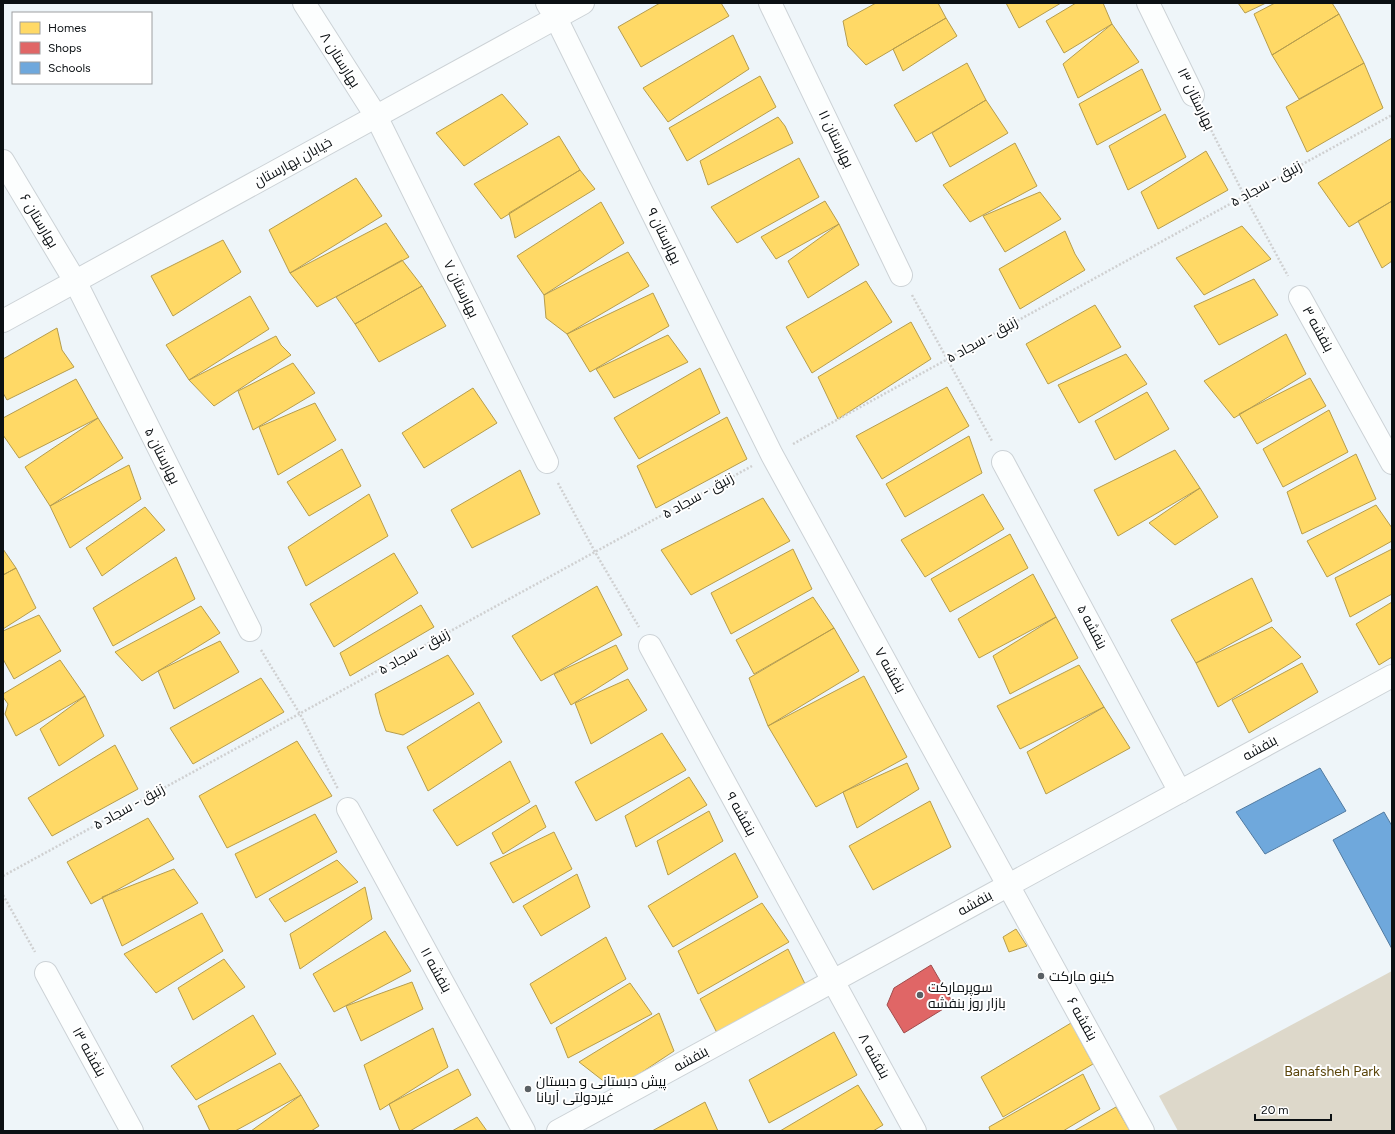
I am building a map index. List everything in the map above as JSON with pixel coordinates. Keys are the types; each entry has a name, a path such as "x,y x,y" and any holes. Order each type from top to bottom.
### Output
{"street":[{"name":"بهارستان ۸","path":"304,3 376,116"},
{"name":"خیابان بهارستان","path":"3,320 376,116 552,10 583,3"},
{"name":"بهارستان ۱۱","path":"770,3 901,275"},
{"name":"بهارستان ۱۳","path":"1148,3 1193,95"},
{"name":"بهارستان ۹","path":"552,10 772,455"},
{"name":"بهارستان ۷","path":"376,116 547,462"},
{"name":"بهارستان ۶","path":"3,161 75,281"},
{"name":"بهارستان ۵","path":"75,281 250,630"},
{"name":"بنفشه ۳","path":"1300,297 1392,463"},
{"name":"بنفشه ۷","path":"772,455 1008,885"},
{"name":"بنفشه ۵","path":"1003,462 1180,792"},
{"name":"بنفشه ۹","path":"650,646 833,981"},
{"name":"بنفشه","path":"558,1131 1392,676"},
{"name":"بنفشه ۱۱","path":"348,809 524,1131"},
{"name":"بنفشه ۶","path":"1008,885 1143,1131"},
{"name":"بنفشه ۱۳","path":"46,973 132,1131"},
{"name":"بنفشه ۸","path":"833,981 915,1131"}],"path":[{"name":"بهارستان ۱۳","path":"1193,95 1244,196"},
{"name":"زنبق - سجاد ۵","path":"3,876 1392,115"},
{"name":"بنفشه ۳","path":"1244,196 1300,297"},
{"path":"901,275 1003,462"},
{"path":"547,462 595,552 650,646"},
{"path":"250,630 300,714 348,809"},
{"path":"3,895 46,973"}],"green space":[{"name":"Banafsheh Park","path":"1392,971 1392,1131 1178,1131 1159,1096"}],"building: Homes":[{"path":"660,3 721,3 729,16 641,67 618,27"},
{"path":"876,3 938,3 946,18 866,65 848,46 843,21"},
{"path":"1006,3 1061,3 1019,28"},
{"path":"1076,3 1103,3 1112,24 1064,53 1046,21"},
{"path":"1238,3 1266,3 1245,13"},
{"path":"1275,3 1332,3 1339,14 1272,55 1254,14"},
{"path":"1339,14 1364,63 1299,99 1272,55"},
{"path":"946,18 957,36 903,71 893,49"},
{"path":"1112,24 1139,62 1078,98 1063,64"},
{"path":"733,35 749,69 668,122 643,88"},
{"path":"967,63 986,100 916,142 894,105"},
{"path":"1364,63 1383,108 1307,152 1286,107"},
{"path":"1142,69 1161,110 1097,145 1079,104"},
{"path":"760,76 776,107 687,161 669,128"},
{"path":"502,94 528,124 464,166 436,133"},
{"path":"986,100 1008,133 950,167 932,133"},
{"path":"1165,114 1186,157 1128,190 1109,146"},
{"path":"778,117 785,126 793,143 708,185 700,161"},
{"path":"559,136 580,170 501,219 474,184"},
{"path":"1392,138 1392,201 1349,227 1318,183"},
{"path":"1015,143 1037,186 970,222 943,185"},
{"path":"1206,151 1228,190 1158,229 1141,192"},
{"path":"799,158 819,197 737,243 711,207"},
{"path":"580,170 595,189 515,238 509,213"},
{"path":"356,178 382,216 290,273 269,230"},
{"path":"1040,192 1061,219 1005,252 983,216"},
{"path":"825,201 839,224 776,259 761,237"},
{"path":"1392,201 1392,261 1382,268 1358,221"},
{"path":"601,202 624,243 544,295 517,256"},
{"path":"386,223 409,257 317,307 290,273"},
{"path":"839,224 859,265 808,298 788,261"},
{"path":"1242,226 1271,259 1204,295 1176,258"},
{"path":"1065,231 1075,254 1085,270 1020,309 999,269"},
{"path":"223,240 241,272 173,316 151,276"},
{"path":"628,252 649,286 567,334 546,318 544,295"},
{"path":"402,260 422,286 355,324 336,297"},
{"path":"1254,279 1278,315 1219,345 1194,306"},
{"path":"866,281 892,322 812,373 786,327"},
{"path":"422,286 446,326 379,362 355,324"},
{"path":"653,293 669,326 590,372 567,334"},
{"path":"250,296 269,329 189,380 166,345"},
{"path":"1095,305 1121,347 1048,384 1026,344"},
{"path":"911,322 931,359 838,419 818,377"},
{"path":"57,328 62,350 74,367 7,400 3,393 3,359"},
{"path":"1286,334 1306,374 1234,418 1204,381"},
{"path":"668,335 688,362 614,398 596,369"},
{"path":"276,336 281,345 291,355 214,406 189,380"},
{"path":"1126,354 1147,384 1079,423 1058,385"},
{"path":"293,363 315,393 253,430 238,391"},
{"path":"700,368 720,413 639,459 614,418"},
{"path":"1310,378 1326,406 1257,444 1239,414"},
{"path":"76,379 98,418 19,458 3,435 3,418"},
{"path":"947,387 969,426 882,479 856,436"},
{"path":"473,388 497,423 424,468 402,433"},
{"path":"1147,392 1169,429 1115,460 1095,421"},
{"path":"315,403 336,440 278,475 259,427"},
{"path":"1329,410 1348,452 1283,487 1263,449"},
{"path":"727,417 747,459 656,508 637,466"},
{"path":"98,418 123,458 50,506 25,467"},
{"path":"969,436 982,473 905,517 886,484"},
{"path":"342,449 361,486 309,516 287,482"},
{"path":"1175,450 1200,488 1118,536 1094,490"},
{"path":"1356,454 1376,499 1302,534 1287,492"},
{"path":"129,465 141,499 70,548 50,506"},
{"path":"520,470 540,514 472,548 451,510"},
{"path":"1200,488 1218,517 1175,545 1149,523"},
{"path":"369,494 388,536 306,586 288,547"},
{"path":"983,494 1004,529 925,577 901,540"},
{"path":"763,498 790,541 691,595 661,550"},
{"path":"1376,505 1392,528 1392,541 1327,577 1307,541"},
{"path":"145,507 165,530 102,576 86,548"},
{"path":"1010,534 1028,568 950,612 931,579"},
{"path":"3,549 16,568 3,575"},
{"path":"793,549 812,589 731,634 711,593"},
{"path":"1392,549 1392,594 1350,617 1335,578"},
{"path":"394,553 418,593 334,647 310,604"},
{"path":"176,557 195,599 113,646 93,608"},
{"path":"16,568 36,608 3,629 3,575"},
{"path":"1033,574 1056,617 979,658 958,619"},
{"path":"1252,578 1272,621 1196,663 1171,620"},
{"path":"597,586 622,635 541,681 512,636"},
{"path":"813,597 834,628 754,674 736,640"},
{"path":"1392,602 1392,657 1379,665 1356,624"},
{"path":"421,605 434,627 350,676 340,653"},
{"path":"201,606 220,633 142,681 115,652"},
{"path":"39,615 61,651 14,679 3,659 3,631"},
{"path":"1056,617 1078,658 1010,694 993,656"},
{"path":"1272,627 1301,657 1218,707 1196,663"},
{"path":"834,628 859,671 768,726 749,678"},
{"path":"220,641 239,672 174,709 158,671"},
{"path":"616,645 628,669 571,705 554,674"},
{"path":"448,655 474,694 403,735 386,731 375,694"},
{"path":"60,660 85,696 16,736 5,714 8,704 3,697 3,694"},
{"path":"1302,663 1318,692 1249,733 1232,700"},
{"path":"1079,665 1104,707 1020,749 997,706"},
{"path":"864,676 907,757 816,807 768,726"},
{"path":"261,678 284,712 193,764 170,728"},
{"path":"628,679 647,710 591,744 575,703"},
{"path":"85,696 104,736 59,766 40,729"},
{"path":"479,702 502,742 428,791 407,747"},
{"path":"1104,707 1130,748 1046,794 1027,752"},
{"path":"662,733 686,770 596,821 575,782"},
{"path":"297,741 332,796 227,848 199,796"},
{"path":"115,745 138,789 52,836 28,798"},
{"path":"510,761 530,802 457,846 433,810"},
{"path":"907,763 919,789 857,828 843,792"},
{"path":"689,777 707,805 636,847 625,816"},
{"path":"930,801 951,847 873,890 849,846"},
{"path":"536,805 546,827 503,854 492,833"},
{"path":"709,811 723,841 668,875 657,841"},
{"path":"315,814 337,852 256,898 235,854"},
{"path":"148,818 174,859 91,904 67,862"},
{"path":"554,832 572,869 513,903 490,863"},
{"path":"735,853 758,897 673,947 648,906"},
{"path":"337,860 358,882 285,922 269,899"},
{"path":"174,869 198,903 122,946 102,897"},
{"path":"577,874 590,907 541,936 523,906"},
{"path":"365,887 372,919 300,969 290,934"},
{"path":"762,903 789,942 698,994 678,951"},
{"path":"202,913 223,951 156,993 124,954"},
{"path":"1016,929 1027,946 1009,952 1003,937"},
{"path":"385,931 411,971 334,1012 313,974"},
{"path":"606,937 626,979 551,1024 530,984"},
{"path":"788,949 806,986 719,1037 700,999"},
{"path":"224,959 245,987 193,1020 178,988"},
{"path":"412,982 423,1009 361,1041 346,1006"},
{"path":"630,983 652,1014 568,1058 556,1028"},
{"path":"659,1013 674,1051 615,1090 579,1062"},
{"path":"253,1015 276,1054 196,1100 171,1066"},
{"path":"1071,1023 1093,1064 1003,1117 981,1077"},
{"path":"433,1028 448,1067 380,1110 364,1065"},
{"path":"834,1032 857,1075 769,1123 749,1080"},
{"path":"280,1063 301,1095 235,1131 210,1131 198,1106"},
{"path":"458,1069 471,1095 410,1131 400,1131 389,1104"},
{"path":"1083,1074 1100,1109 1063,1131 990,1131 989,1127"},
{"path":"858,1085 883,1125 873,1131 780,1131"},
{"path":"301,1095 319,1126 311,1131 251,1131"},
{"path":"705,1102 718,1131 652,1131"},
{"path":"1116,1107 1130,1131 1074,1131"},
{"path":"477,1117 487,1131 452,1131"}],"building: Shops":[{"name":"سوپرمارکت بازار روز بنفشه","path":"931,965 953,1003 904,1033 887,1005 894,988"}],"building: Schools":[{"path":"1320,768 1346,811 1265,854 1236,812"},
{"path":"1384,812 1392,826 1392,949 1333,840"}],"place":[{"name":"کینو مارکت","path":"1041,976"},
{"name":"سوپرمارکت بازار روز بنفشه","path":"920,995"},
{"name":"پیش دبستانی و دبستان غیردولتی آریانا","path":"528,1089"}]}
